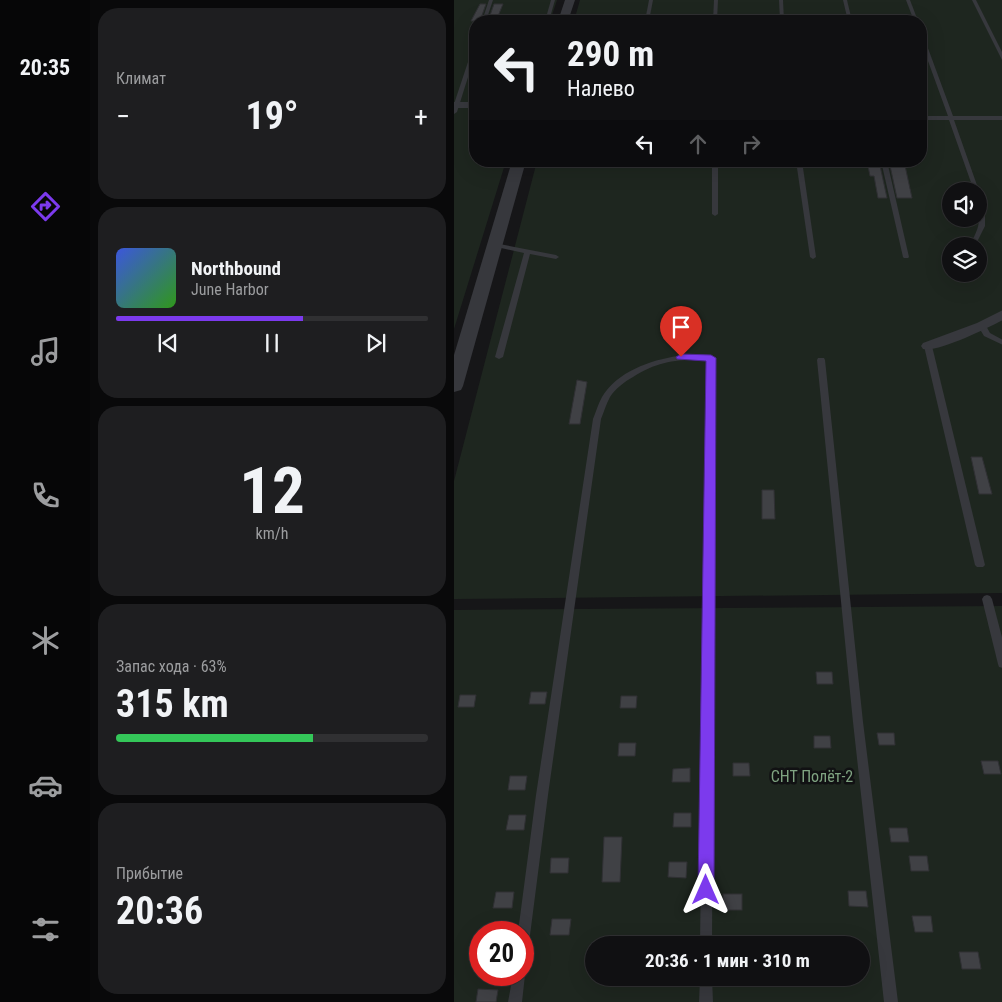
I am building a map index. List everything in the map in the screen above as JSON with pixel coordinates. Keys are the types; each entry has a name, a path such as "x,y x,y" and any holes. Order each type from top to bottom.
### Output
{"street":[{"path":"565,15 570,0"},
{"path":"455,108 469,106"},
{"path":"454,386 517,167"},
{"path":"928,346 982,326 1002,314"}],"lane":[{"path":"486,15 491,0"},
{"path":"549,15 553,0"},
{"path":"648,15 651,0"},
{"path":"716,0 716,15"},
{"path":"781,0 782,15"},
{"path":"845,0 849,15"},
{"path":"908,0 914,15"},
{"path":"974,0 1002,61"},
{"path":"927,50 975,182"},
{"path":"455,108 469,66"},
{"path":"927,118 1002,118"},
{"path":"715,167 715,214"},
{"path":"800,167 813,257"},
{"path":"885,167 906,257"},
{"path":"494,245 556,257"},
{"path":"499,357 527,252"},
{"path":"982,326 987,334 1002,343"},
{"path":"928,346 980,566"},
{"path":"526,921 542,795 598,419 605,398 626,378 643,366 661,360 681,357 711,358 710,575 705,798 706,936"},
{"path":"821,360 858,722 891,1002"},
{"path":"988,599 1002,664"},
{"path":"515,1002 517,986"},
{"path":"706,986 706,1002"}],"green space":[{"path":"454,0 557,0 552,15 469,15 469,167 504,167 454,329"},
{"path":"580,0 1002,0 1002,593 454,599 454,481 535,167 927,167 927,15 576,15"},
{"name":"СНТ Полёт-2","path":"1002,606 1002,1002 454,1002 454,610"}],"building":[{"path":"480,4 486,4 482,15 474,15"},
{"path":"494,4 503,4 498,15 490,15"},
{"path":"868,167 880,167 887,198 878,198 874,176 870,176"},
{"path":"890,167 905,167 912,198 897,198"},
{"path":"577,380 587,382 580,424 569,424"},
{"path":"971,457 982,457 992,494 979,494"},
{"path":"762,490 774,490 775,519 762,519"},
{"path":"816,672 832,672 833,684 817,684"},
{"path":"531,692 547,692 545,704 529,704"},
{"path":"460,695 476,695 474,707 458,707"},
{"path":"621,696 637,696 636,708 620,708"},
{"path":"877,733 894,733 895,745 879,745"},
{"path":"814,736 830,736 831,748 814,748"},
{"path":"619,743 636,743 635,756 618,756"},
{"path":"981,761 998,761 1001,774 984,774"},
{"path":"733,763 749,763 750,776 733,776"},
{"path":"690,768 690,782 672,782 673,769"},
{"path":"510,776 527,776 525,790 508,790"},
{"path":"674,813 691,813 691,827 673,827"},
{"path":"509,815 526,815 524,830 506,830"},
{"path":"889,828 907,828 909,842 891,842"},
{"path":"604,837 622,837 620,882 602,882"},
{"path":"909,856 927,856 929,871 911,871"},
{"path":"551,858 569,858 568,873 550,873"},
{"path":"669,862 687,862 686,878 668,877"},
{"path":"848,891 866,891 868,907 849,906"},
{"path":"496,892 514,892 512,908 493,908"},
{"path":"723,894 742,894 742,910 723,910"},
{"path":"912,916 931,916 933,932 915,932"},
{"path":"552,919 571,919 569,935 550,935"},
{"path":"959,952 978,952 981,969 962,969"},
{"path":"478,989 498,990 496,1002 476,1002"}],"route":[{"path":"681,357 711,358 710,585 705,798 706,890"}]}
